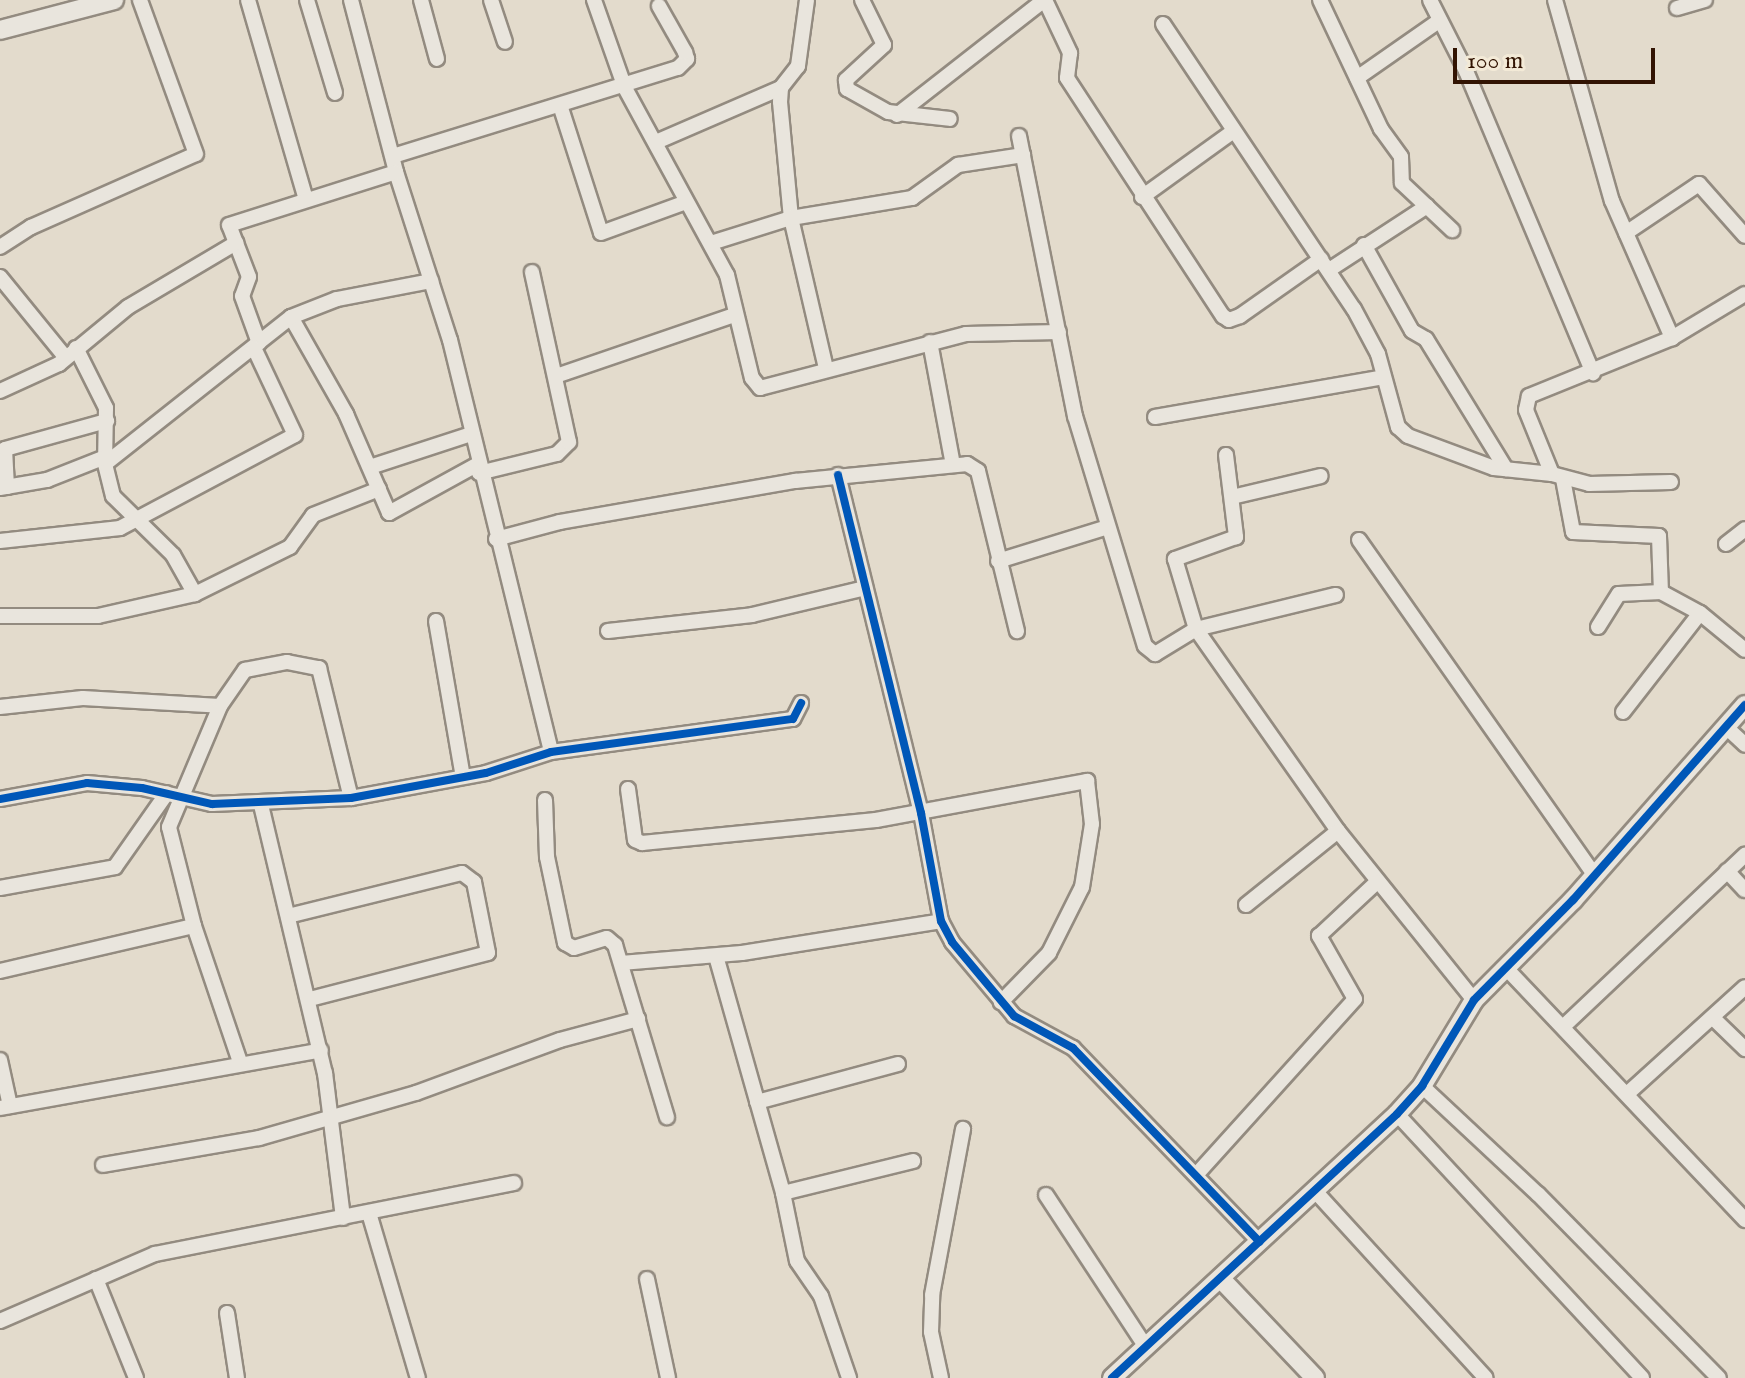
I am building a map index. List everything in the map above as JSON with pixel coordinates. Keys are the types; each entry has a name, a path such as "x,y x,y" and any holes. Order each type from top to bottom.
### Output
{"street":[{"path":"0,30 51,8 114,0"},
{"path":"0,247 31,227 196,154 140,0"},
{"path":"248,0 306,200"},
{"path":"307,0 335,93"},
{"path":"351,0 396,172 431,281 551,752"},
{"path":"421,0 437,59"},
{"path":"491,0 505,42"},
{"path":"594,0 625,88 727,275 734,315 752,378 760,388 826,368 986,331 1059,332"},
{"path":"656,142 781,88 798,66 807,0"},
{"path":"862,0 884,45 846,84 897,115 950,119"},
{"path":"897,115 1045,0 1070,53 1067,78 1142,197 1229,320 1427,206"},
{"path":"1320,0 1381,129 1401,157 1402,183 1452,230"},
{"path":"1430,0 1593,373"},
{"path":"1555,0 1603,174 1672,338"},
{"path":"1677,8 1705,0"},
{"path":"393,156 625,88 678,68 687,59 659,6"},
{"path":"1357,78 1440,20"},
{"path":"1163,24 1366,330 1398,427 1408,436 1466,460 1506,469 1610,486 1671,482"},
{"path":"781,88 791,218 826,368"},
{"path":"560,105 601,233 686,202"},
{"path":"1142,197 1232,132"},
{"path":"1019,136 1075,416 1148,651 1166,650 1196,629 1336,595"},
{"path":"711,243 791,218 912,198 958,165 1023,155"},
{"path":"0,541 103,533 136,521 295,435 257,346 242,296 249,277 229,225 396,172"},
{"path":"1626,233 1699,184 1745,236"},
{"path":"0,391 71,353 128,307 236,243"},
{"path":"1364,245 1412,331 1426,339 1506,469"},
{"path":"291,317 370,467 389,513 478,468 567,448 569,434 532,272"},
{"path":"0,277 98,384 107,421 105,461 113,496 173,555 195,594"},
{"path":"107,421 5,449 4,488 47,480 105,461 291,317 337,299 431,281"},
{"path":"1661,592 1659,536 1573,532 1557,476 1525,403 1529,396 1593,373 1672,338 1745,294"},
{"path":"556,376 734,315"},
{"path":"930,342 953,465"},
{"path":"1155,417 1384,377"},
{"path":"370,467 471,434"},
{"path":"1226,455 1236,537 1175,559 1196,629 1338,831 1474,1000"},
{"path":"496,539 560,522 838,475 974,466 978,471 1017,631"},
{"path":"838,475 921,813 941,921 1014,1016 1073,1048 1260,1242"},
{"path":"1232,497 1321,476"},
{"path":"0,616 98,616 195,594 290,547 322,510 379,489"},
{"path":"998,561 1108,527"},
{"path":"1726,544 1745,529"},
{"path":"1359,540 1595,876"},
{"path":"608,631 752,615 865,588"},
{"path":"1598,627 1619,594 1661,592 1700,613 1745,650"},
{"path":"1623,712 1700,613"},
{"path":"436,621 463,777"},
{"path":"0,888 115,867 173,796 220,706 245,670 313,663 324,680 351,798"},
{"path":"0,707 83,698 220,706"},
{"path":"0,799 87,783 261,805 351,798 463,777 551,752 793,719 801,703"},
{"path":"1112,1378 1222,1280 1397,1114 1422,1086 1474,1000 1595,876 1745,705"},
{"path":"1726,727 1745,745"},
{"path":"628,789 635,840 642,843 921,813 1081,779 1091,787 1089,861 1071,914 1049,953 1001,1002"},
{"path":"173,796 170,837 194,926 240,1062"},
{"path":"545,800 547,857 565,943 574,948 607,938 621,963 667,1117"},
{"path":"261,805 321,1050 333,1117 343,1218"},
{"path":"1246,905 1338,831"},
{"path":"1565,1025 1745,855"},
{"path":"1727,871 1745,890"},
{"path":"288,916 462,873 474,882 488,953 310,999"},
{"path":"1196,1175 1352,1004 1354,991 1320,946 1319,936 1377,882"},
{"path":"621,963 716,956 941,921"},
{"path":"0,971 194,926"},
{"path":"716,956 783,1193 797,1261 821,1296 849,1378"},
{"path":"1505,967 1565,1025 1745,1220"},
{"path":"1627,1094 1745,987"},
{"path":"1713,1018 1745,1049"},
{"path":"103,1165 259,1138 638,1019"},
{"path":"0,1060 5,1107 240,1062 321,1050"},
{"path":"757,1102 898,1064"},
{"path":"1422,1086 1538,1194 1719,1378"},
{"path":"1397,1114 1642,1378"},
{"path":"941,1378 931,1332 932,1295 963,1129"},
{"path":"783,1193 913,1161"},
{"path":"0,1321 155,1254 514,1183"},
{"path":"1315,1191 1486,1378"},
{"path":"1046,1195 1146,1347"},
{"path":"369,1213 418,1378"},
{"path":"96,1279 136,1378"},
{"path":"647,1279 668,1378"},
{"path":"1222,1280 1315,1378"},
{"path":"227,1313 237,1378"}],"cycle path":[{"path":"838,475 921,813 941,921 952,942 1014,1016 1073,1048 1260,1242"},
{"path":"0,799 87,783 142,788 212,804 351,798 486,773 551,752 793,719 801,703"},
{"path":"1112,1378 1397,1114 1422,1086 1474,1000 1573,900 1745,705"}]}
